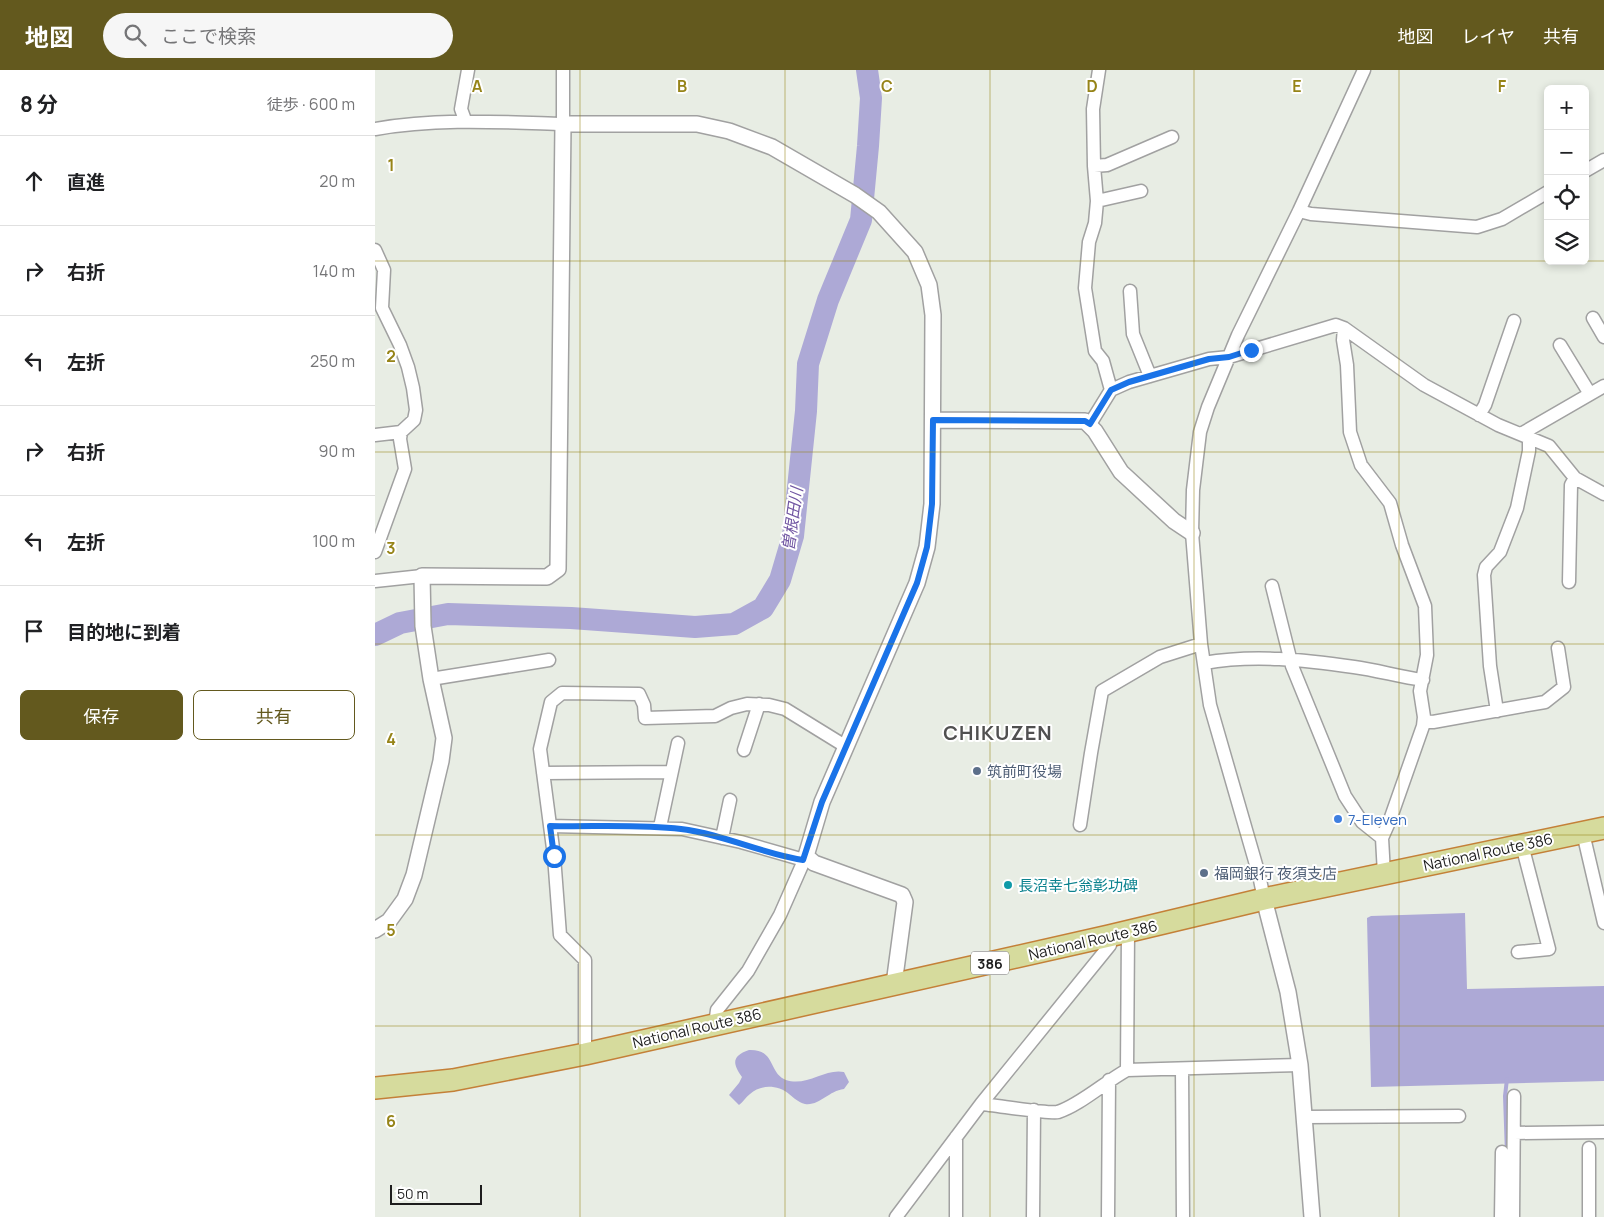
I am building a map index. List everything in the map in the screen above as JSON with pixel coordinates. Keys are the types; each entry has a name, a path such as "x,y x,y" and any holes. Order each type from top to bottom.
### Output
{"highway":[{"name":"National Route 386","path":"375,1088 453,1080 585,1054 1119,934 1264,899 1604,828"}],"street":[{"path":"465,120 461,109 468,70"},
{"path":"375,580 421,583 547,577 558,569 563,70"},
{"path":"1099,70 1093,110 1097,201 1095,223 1089,242 1085,288 1095,351 1103,361 1111,390"},
{"path":"1312,1217 1300,1065 1287,992 1256,866 1210,705 1201,644 1192,532 1193,490 1200,432 1208,407 1238,335 1299,211 1364,70"},
{"path":"375,129 399,125 465,120 563,124 697,124 729,131 772,147 841,185 879,212 915,252 929,285 933,315 932,504 927,547 917,583 845,746 822,802 805,858 780,915 749,971 717,1010 715,1024"},
{"path":"1094,166 1107,165 1172,137"},
{"path":"1589,169 1604,160"},
{"path":"1097,201 1141,191"},
{"path":"1299,211 1311,214 1477,226 1502,219 1544,194"},
{"path":"375,250 384,270 382,308 400,345 408,367 416,410 414,420 401,432 375,435"},
{"path":"1130,291 1133,334 1150,376"},
{"path":"1593,318 1604,337"},
{"path":"1479,415 1485,405 1514,321"},
{"path":"1090,424 1111,390 1129,382 1209,359 1229,357 1336,325 1344,328 1424,386 1479,415 1549,446 1575,478 1604,494"},
{"path":"1344,328 1343,340 1347,365 1350,432 1361,465 1390,503 1402,545 1425,606 1427,655 1420,691 1424,722 1382,838 1384,874"},
{"path":"1560,345 1590,394"},
{"path":"1525,436 1604,386"},
{"path":"933,420 1085,421 1090,424 1121,472 1174,521 1192,532"},
{"path":"375,552 405,470 400,439 401,432"},
{"path":"1497,710 1490,666 1484,575 1486,568 1500,552 1517,508 1529,450 1525,436"},
{"path":"1569,582 1571,485 1575,478"},
{"path":"375,930 389,921 405,899 420,852 441,761 444,738 431,679 423,626 421,583"},
{"path":"1272,586 1291,660 1345,796 1362,822 1382,838"},
{"path":"1080,825 1102,691 1160,657 1201,644"},
{"path":"1424,722 1545,702 1564,687 1558,648"},
{"path":"1204,663 1245,658 1291,660 1355,667 1423,680"},
{"path":"431,679 549,660"},
{"path":"585,1054 585,960 560,935 550,826 540,749 551,702 562,693 639,694 644,704 645,718 715,716 731,708 747,704 769,704 785,709 845,746"},
{"path":"745,750 759,704"},
{"path":"660,827 678,743"},
{"path":"543,773 671,772"},
{"path":"722,838 730,800"},
{"path":"550,826 682,829 805,858 902,895 905,902 894,984"},
{"path":"1583,833 1604,923"},
{"path":"1518,952 1549,949 1522,845"},
{"path":"1119,934 1127,1070"},
{"path":"896,1217 981,1104 1119,934"},
{"path":"981,1104 1056,1112 1075,1104 1127,1070 1300,1065"},
{"path":"1182,1069 1183,1217"},
{"path":"1108,1217 1109,1080"},
{"path":"1513,1217 1514,1096"},
{"path":"1033,1217 1034,1110"},
{"path":"1305,1118 1459,1116"},
{"path":"1514,1134 1604,1132"},
{"path":"956,1137 956,1217"},
{"path":"1589,1148 1589,1217"},
{"path":"1501,1152 1501,1217"}],"shaded area":[{"path":"1465,913 1467,989 1604,986 1604,1081 1371,1087 1367,918 1371,916"},
{"path":"749,1050 764,1053 780,1077 786,1080 801,1081 837,1071 844,1072 849,1082 844,1089 833,1092 815,1103 805,1104 796,1100 785,1091 775,1087 764,1087 754,1091 739,1105 729,1095 742,1077 736,1068 735,1060 743,1052"}],"waterway":[{"name":"曽根田川","path":"375,635 400,623 448,614 571,618 695,627 734,624 763,608 780,580 793,536 806,411 808,364 828,300 861,220 871,98 867,70"},
{"path":"1507,1079 1505,1096 1507,1154"}],"place":[{"name":"筑前町役場","path":"977,771"},
{"name":"7-Eleven","path":"1338,819"},
{"name":"福岡銀行 夜須支店","path":"1204,873"},
{"name":"長沼幸七翁彰功碑","path":"1008,885"}],"district":[{"name":"CHIKUZEN","path":"998,732"}],"route":[{"path":"554,856 550,826 660,827 682,829 741,842 803,860 806,856 822,802 845,746 917,583 927,547 932,504 933,420 1085,421 1090,424 1111,390 1129,382 1209,359 1229,357 1251,350"}]}
